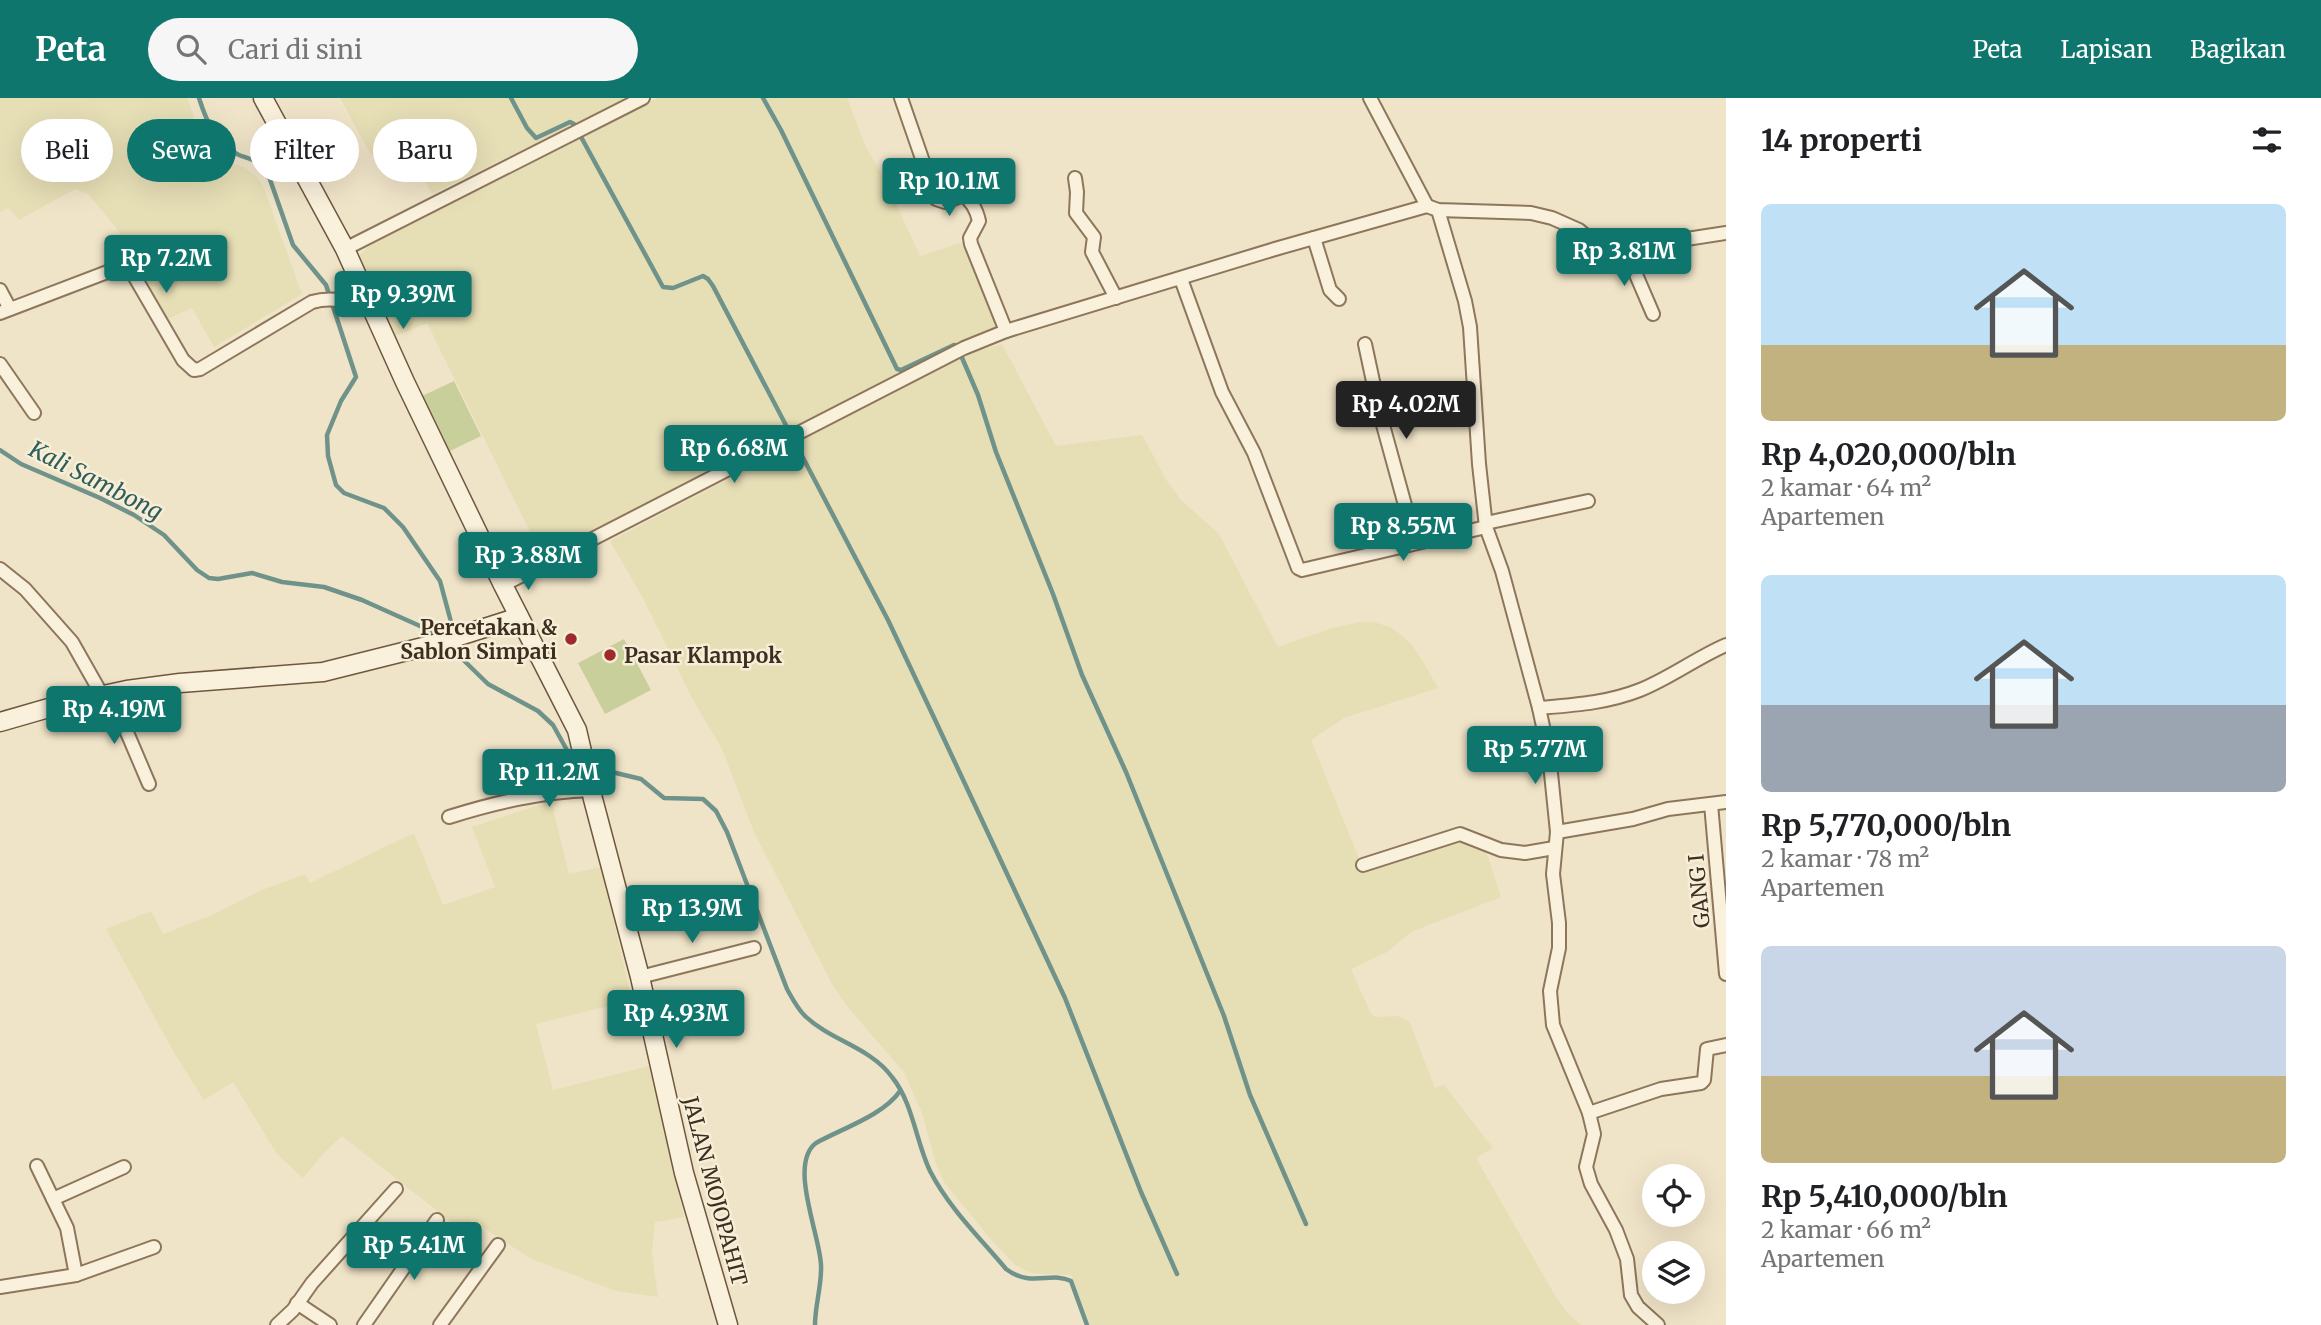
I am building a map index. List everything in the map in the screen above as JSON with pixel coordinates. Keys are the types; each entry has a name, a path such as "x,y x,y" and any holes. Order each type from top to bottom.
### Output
{"street":[{"path":"0,722 102,695 180,683 323,672 431,645 519,617 405,382 345,249 263,98"},
{"path":"345,249 643,98"},
{"path":"901,98 936,199 945,202 964,195 975,211 979,221 970,238 971,244 1006,331"},
{"path":"1370,98 1432,208 1465,301 1470,327 1486,525 1502,571 1549,754 1557,832 1553,874 1559,923 1559,948 1550,991 1553,1025 1590,1113 1594,1134 1586,1167 1591,1184 1616,1230 1627,1259 1631,1295 1638,1307 1658,1325"},
{"path":"1075,178 1076,214 1094,237 1093,256 1116,298"},
{"path":"503,585 964,348 1006,331 1314,238 1432,208 1531,213 1568,223 1597,245 1606,248 1625,249 1726,233"},
{"path":"1314,238 1330,290 1339,299"},
{"path":"1625,249 1653,313"},
{"path":"0,289 5,311 129,267 183,360 194,370 200,369 286,315 324,298 339,299 373,309"},
{"path":"1181,279 1222,392 1254,453 1298,568 1302,570 1588,501"},
{"path":"1365,344 1380,414 1408,516 1398,522 1408,545"},
{"path":"0,364 34,413"},
{"path":"0,569 26,589 72,642 102,695 122,723 149,784"},
{"name":"JALAN MOJOPAHIT","path":"519,617 575,723 640,977 684,1173 728,1325"},
{"path":"1539,708 1596,703 1622,697 1662,680 1726,645"},
{"path":"449,817 516,797 590,786"},
{"path":"1557,832 1633,819 1668,809 1726,802"},
{"name":"GANG I","path":"1711,804 1726,974"},
{"path":"1363,866 1460,834 1501,850 1525,853 1554,848"},
{"path":"640,977 754,948"},
{"path":"1590,1113 1661,1089 1701,1083 1704,1080 1707,1049 1726,1045"},
{"path":"37,1166 67,1228 76,1275"},
{"path":"53,1199 124,1167"},
{"path":"277,1325 396,1189"},
{"path":"364,1325 437,1220"},
{"path":"440,1325 498,1245"},
{"path":"0,1287 76,1275 154,1247"},
{"path":"297,1303 330,1325"}],"shaded area":[{"path":"0,98 187,98 195,119 127,119 127,182 236,182 236,165 244,167 250,172 250,182 260,182 263,186 302,294 214,347 192,308 168,319 118,230 88,194 75,189 19,220 9,208 0,212"},
{"path":"340,98 629,98 477,172 477,119 373,119 371,155 359,133 359,119 351,119"},
{"path":"658,98 847,98 866,147 885,180 920,256 963,242 997,327 543,558 427,323 393,337 360,263 360,255 369,246"},
{"path":"425,182 457,182 432,194"},
{"path":"1002,344 1056,446 1142,435 1167,481 1181,500 1219,534 1278,647 1329,629 1359,622 1374,622 1390,627 1400,634 1422,660 1438,688 1344,718 1311,740 1363,868 1457,839 1486,851 1501,897 1411,932 1387,952 1351,969 1371,1014 1376,1017 1397,1016 1409,1021 1435,1088 1444,1085 1493,1148 1476,1158 1553,1292 1568,1314 1581,1325 1090,1325 1071,1275 1031,1273 1015,1265 944,1182 936,1164 922,1113 904,1072 850,1010 833,986 754,832 722,749 692,698 644,600 610,541 945,366 975,352"},
{"path":"551,801 569,874 601,867 632,1000 536,1024 553,1090 649,1066 684,1217 655,1222 652,1252 658,1297 616,1291 531,1259 472,1220 463,1231 342,1136 303,1178 277,1154 233,1082 204,1100 176,1056 106,929 151,911 163,934 305,874 310,883 414,833 443,905 495,887 472,827"}],"green space":[{"path":"454,381 481,436 448,452 422,396"},
{"path":"624,639 651,690 605,714 578,663"}],"waterway":[{"path":"199,98 209,123 224,145 258,163 267,171 293,245 326,285 356,377 341,401 327,435 328,456 336,485 344,493 384,508 403,527 440,581 454,633"},
{"path":"511,98 527,128 536,138 570,122 574,124 663,287 673,288 703,276 713,286 888,620 937,724 1065,998 1141,1192 1177,1274"},
{"path":"763,98 897,369 901,370 954,345 957,346 978,395 996,452 1082,675 1126,772 1224,1016 1250,1095 1306,1224"},
{"name":"Kali Sambong","path":"0,450 21,464 134,515 164,535 197,570 209,578 252,573 282,582 324,587 362,600 439,637"},
{"name":"Kali Sambong","path":"448,645 488,684 538,711 553,725 568,752 579,764"},
{"name":"Kali Sambong","path":"591,767 641,779 664,798 703,799 716,811 727,832 787,989 800,1010 815,1025 862,1051 883,1067 905,1099 930,1171 956,1210 1006,1269 1015,1275 1032,1279 1063,1278 1071,1281 1087,1325"},
{"path":"815,1325 821,1265 805,1183 808,1153 816,1143 884,1107 900,1091"}],"place":[{"name":"Percetakan & Sablon Simpati","path":"571,639"},
{"name":"Pasar Klampok","path":"610,655"}]}
